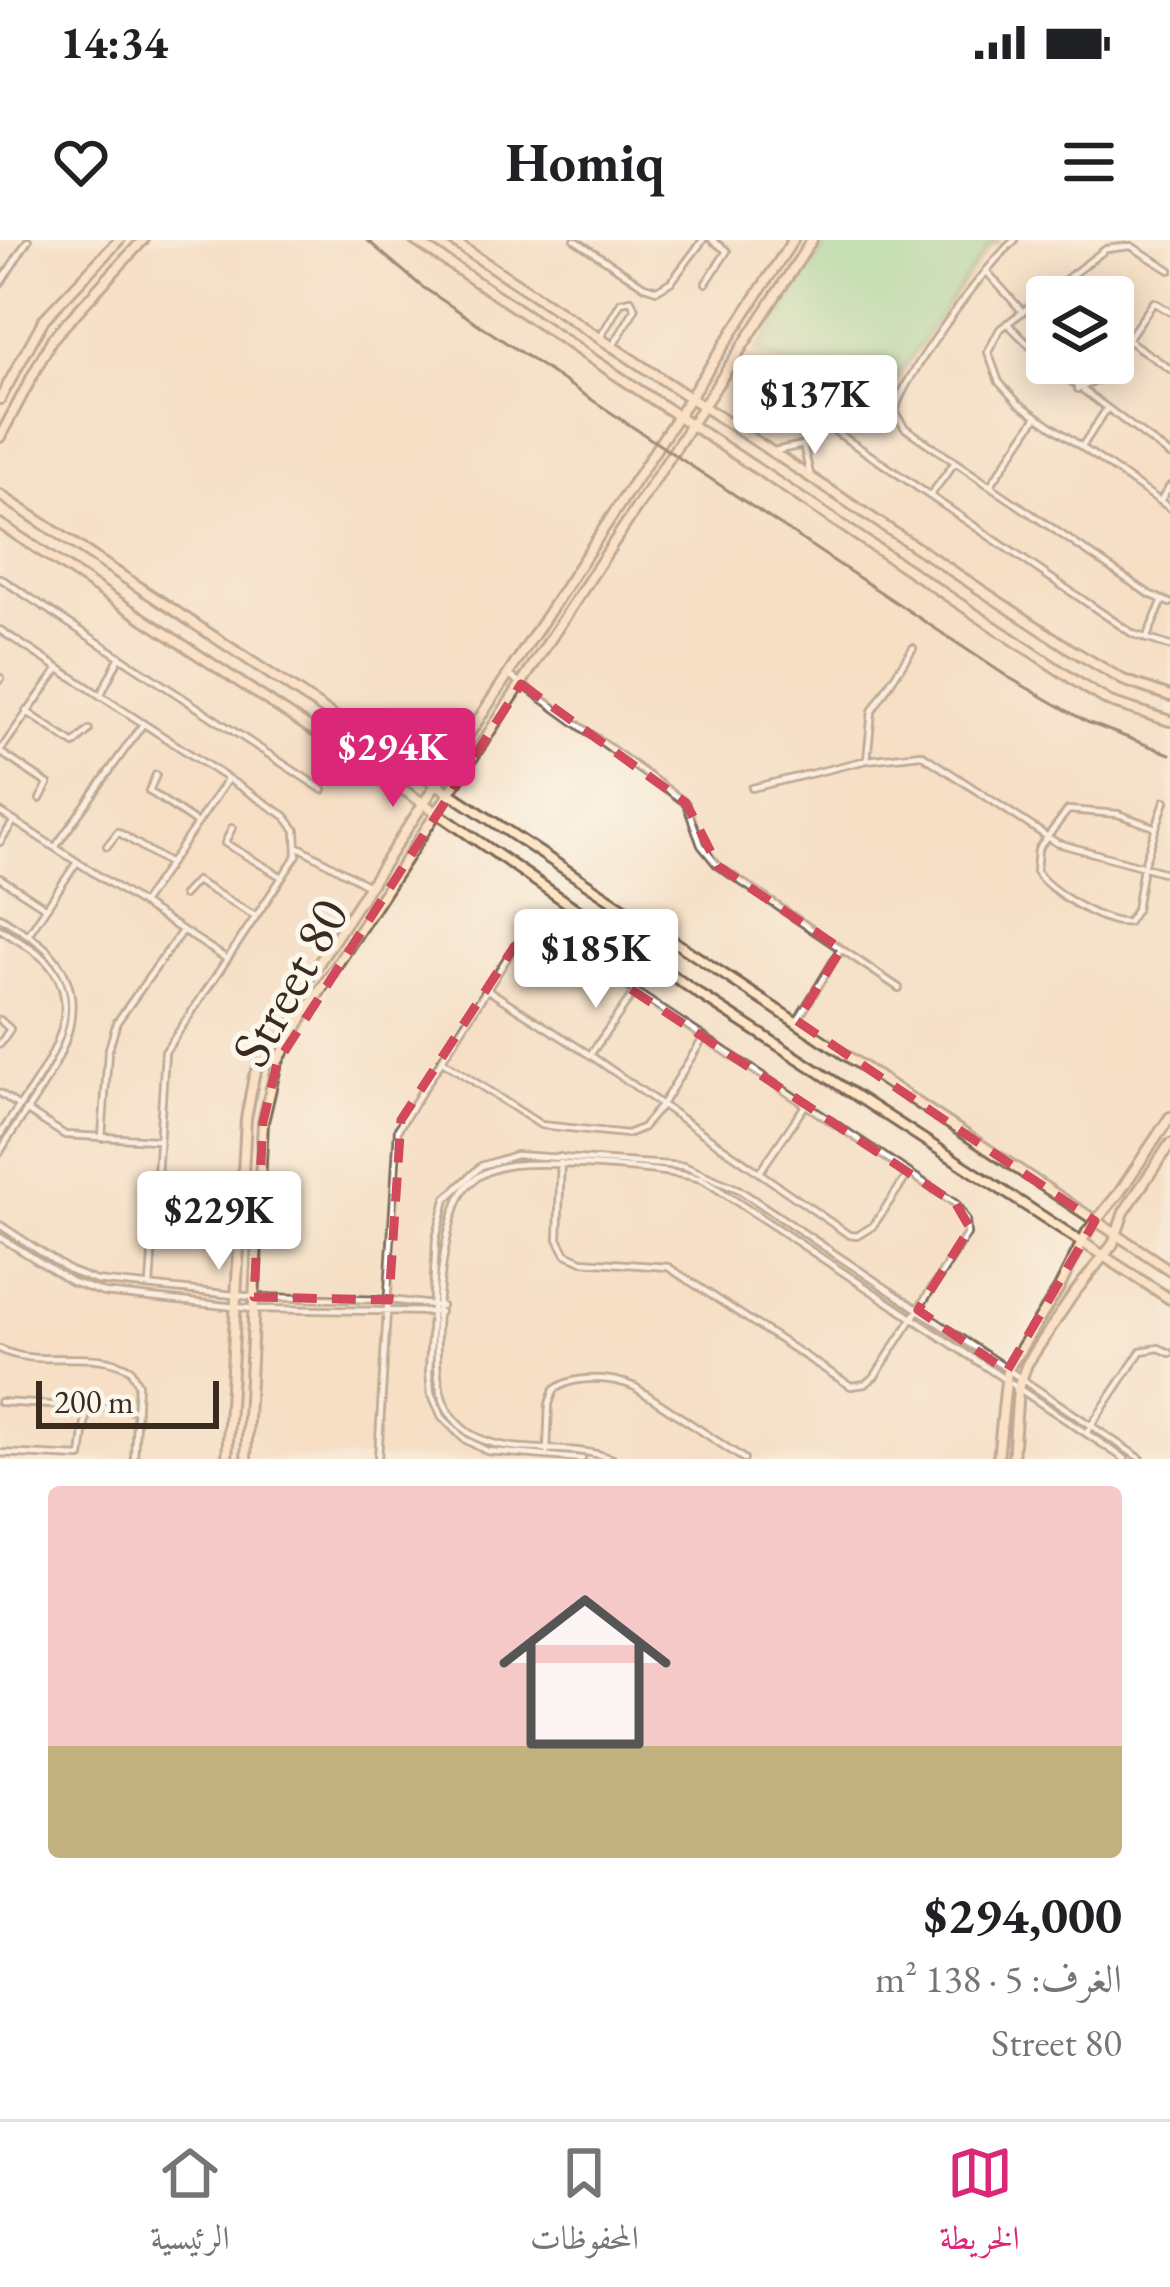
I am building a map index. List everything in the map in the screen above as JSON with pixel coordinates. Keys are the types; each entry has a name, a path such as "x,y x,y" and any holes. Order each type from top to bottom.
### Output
{"street":[{"path":"0,284 28,240"},
{"path":"0,398 54,307 119,240"},
{"path":"0,437 61,326 142,240"},
{"path":"414,240 1086,688 1110,702 1170,721"},
{"path":"451,240 1089,660 1123,680 1170,695"},
{"path":"575,240 650,290 672,281 702,240"},
{"path":"706,284 727,253 712,240"},
{"name":"Street 80","path":"227,1459 249,1097 262,1055 290,1004 793,240"},
{"name":"Street 80","path":"246,1459 266,1102 277,1063 812,240"},
{"path":"1015,240 986,271 908,382 895,413 905,428 1166,602 1145,640"},
{"path":"1070,276 1112,246 1131,246 1169,266"},
{"path":"986,271 1022,311"},
{"path":"600,338 621,302 631,300 635,309 613,346"},
{"path":"1134,330 1154,302 1170,312"},
{"path":"1026,308 990,343 989,361 1007,393 1036,418 1170,508"},
{"path":"1007,323 1026,342"},
{"path":"606,327 620,335"},
{"path":"1134,345 1170,369"},
{"path":"19,360 36,368"},
{"path":"0,373 10,378"},
{"path":"1072,384 1170,455"},
{"path":"1078,389 1089,384"},
{"path":"1082,448 1106,410"},
{"path":"990,486 1036,418"},
{"path":"813,482 803,445 817,419 1145,640 1170,646"},
{"path":"770,452 803,445"},
{"path":"930,496 955,461"},
{"path":"1160,501 1170,486"},
{"path":"0,494 1170,1270"},
{"path":"0,524 423,803 702,996 1170,1300"},
{"path":"0,578 323,790"},
{"path":"537,628 550,638"},
{"path":"0,630 291,822 298,848 165,1052 150,1286"},
{"path":"867,760 872,711 913,648"},
{"path":"100,696 119,658"},
{"path":"40,799 48,784 0,752 59,668"},
{"path":"508,674 686,803 701,845 718,866 899,988"},
{"path":"26,711 74,744 89,730"},
{"path":"55,848 143,724"},
{"path":"752,788 867,760 921,754 1045,837 1170,874"},
{"path":"156,775 148,790 195,822"},
{"path":"142,904 227,780"},
{"path":"1154,827 1118,814 1075,809 1062,814 1045,837 1035,863 1039,878 1115,923 1133,917 1154,827 1165,801"},
{"path":"0,812 227,959"},
{"path":"0,842 14,821"},
{"path":"232,828 225,843 282,877"},
{"path":"107,846 118,832 168,863"},
{"path":"298,848 370,886"},
{"path":"28,935 76,862"},
{"path":"0,878 46,908"},
{"path":"183,896 196,881 255,916"},
{"path":"0,917 49,952 60,968 73,1020 61,1055 0,1136"},
{"path":"102,1138 108,1052 117,1022 182,931"},
{"path":"378,1459 398,1129 521,938 539,931 635,991 956,1204 968,1227 870,1381 858,1386 843,1383 668,1267 582,1261 566,1254 558,1239 561,1157"},
{"path":"0,1152 59,1040 64,1020 64,997 50,965 1,932"},
{"path":"797,1021 841,949"},
{"path":"487,989 590,1055 831,1225 857,1237 873,1226 909,1173"},
{"path":"590,1055 635,991"},
{"path":"290,1004 304,1015"},
{"path":"0,1020 10,1029 0,1044"},
{"path":"441,1060 549,1127 635,1132 662,1106 704,1037"},
{"path":"0,1093 65,1135 157,1140"},
{"path":"759,1173 806,1105"},
{"path":"998,1459 1005,1375 1095,1221 1170,1117"},
{"path":"1012,1459 1020,1385 1050,1327 1117,1237 1124,1212 1170,1144"},
{"path":"582,1459 487,1451 464,1439 442,1417 430,1382 438,1222 453,1189 495,1159 561,1157 684,1166 707,1173 739,1189 918,1310 1005,1375"},
{"path":"613,1459 594,1452 482,1440 451,1414 438,1382 447,1227 463,1190 478,1177 500,1168 561,1166 704,1180 1005,1375 1125,1459"},
{"path":"0,1225 84,1277 112,1284 150,1286 235,1301 254,1309 441,1309"},
{"path":"0,1237 88,1290 235,1301 254,1297 388,1300 431,1309"},
{"path":"1086,1433 1141,1352 1159,1348 1170,1353"},
{"path":"0,1349 17,1356 123,1364 139,1384 134,1459"},
{"path":"546,1457 554,1390 574,1380 635,1387 744,1459"},
{"path":"1020,1385 1142,1459"},
{"path":"0,1402 137,1410"},
{"path":"0,1453 33,1458 82,1456 87,1408"}],"highlighted area":[{"path":"521,684 686,803 718,866 841,949 797,1021 1095,1221 1007,1371 918,1310 970,1228 956,1204 540,929 514,947 401,1120 389,1300 254,1297 263,1122 277,1063"}],"green space":[{"path":"828,240 1001,240 988,247 876,408 758,351"}],"railway":[{"path":"367,240 421,286 1008,677 1087,722 1170,754"}]}
